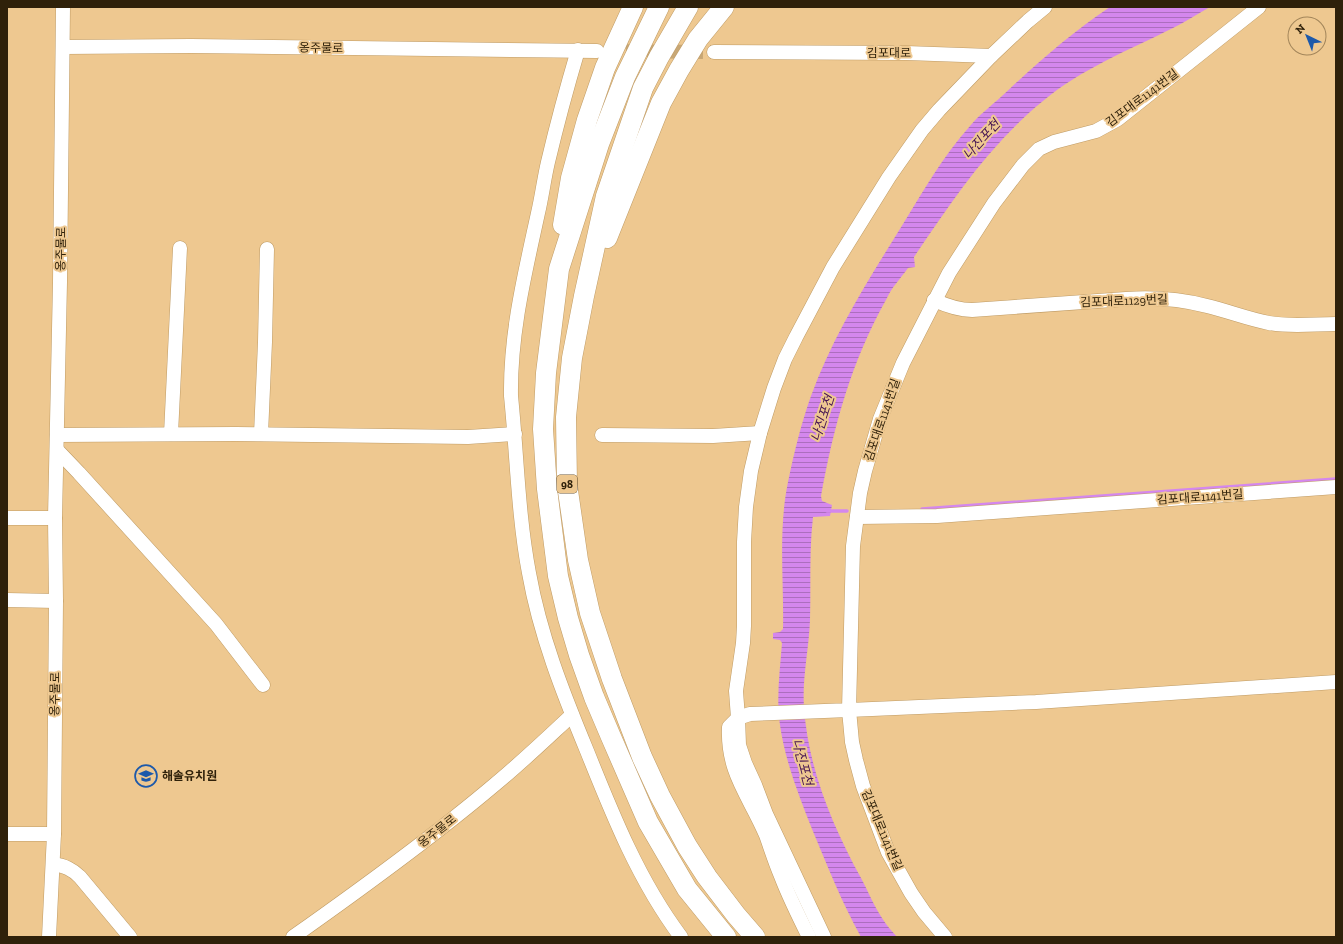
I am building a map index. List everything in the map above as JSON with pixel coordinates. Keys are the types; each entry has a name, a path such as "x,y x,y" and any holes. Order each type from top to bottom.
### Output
{"highway":[{"path":"559,270 564,216 571,178 585,128 605,68 633,7"},
{"name":"98","path":"659,7 619,92 600,144 559,270 546,373 543,429 546,490 558,576 568,618 579,655 610,737 648,822 688,889 726,937"},
{"name":"98","path":"688,7 643,88 606,196 572,358 566,417 567,484 578,560 590,613 612,679 642,757 660,796 687,846 707,877 755,937"},
{"path":"584,296 661,103 698,40 724,7"}],"street":[{"name":"옹주물로","path":"49,937 54,834 56,601 55,518 63,7"},
{"path":"824,937 766,814 745,764 739,745 744,716 736,691 744,626 744,542 746,507 751,471 760,433 785,359 837,260 889,177 922,130 939,110 991,56 1045,7"},
{"name":"김포대로1141번길","path":"945,937 924,912 911,893 888,852 863,786 845,710 853,546 860,493 880,419 903,363 949,273 994,203 1031,157 1039,149 1054,142 1096,131 1118,119 1259,7"},
{"name":"옹주물로","path":"63,47 191,46 597,51"},
{"path":"578,50 548,163 517,315 511,374 511,396 521,516 529,574 544,637 572,715 606,800 633,859 654,898 681,937"},
{"name":"김포대로","path":"714,52 906,53 991,56"},
{"path":"171,434 180,248"},
{"path":"261,434 267,249"},
{"name":"김포대로1129번길","path":"934,300 951,307 972,310 1126,298 1170,299 1208,306 1270,323 1336,324"},
{"path":"602,435 713,436 760,433"},
{"path":"57,435 261,434 460,437 515,434"},
{"path":"57,450 216,624 263,685"},
{"name":"김포대로1141번길","path":"857,517 937,516 1336,487"},
{"path":"7,518 55,518"},
{"path":"7,600 56,601"},
{"path":"809,937 795,910 766,836 737,778 732,762 729,743 729,727 744,716 845,710 1021,703 1336,682"},
{"name":"옹주물로","path":"293,937 378,876 460,813 499,781 572,715"},
{"path":"7,834 54,834"},
{"path":"53,864 63,865 80,877 130,937"}],"water":[{"name":"나진포천","path":"1110,7 1210,7 1178,26 1073,79 1043,101 1005,136 972,174 914,257 915,267 908,268 889,294 863,346 845,394 838,419 821,496 822,501 832,505 830,516 813,517 810,620 804,685 804,707 806,730 816,774 831,817 876,909 897,937 861,937 835,884 802,804 785,752 780,725 778,694 782,643 780,640 773,639 773,633 780,632 783,629 783,518 788,482 798,439 811,396 841,329 877,266 942,161 977,118 1067,38"}],"waterway":[{"path":"922,509 1336,479"},
{"path":"827,511 847,511"}],"tunnel":[{"path":"605,51 714,52"}],"place":[{"name":"해솔유치원","path":"146,776"}]}
